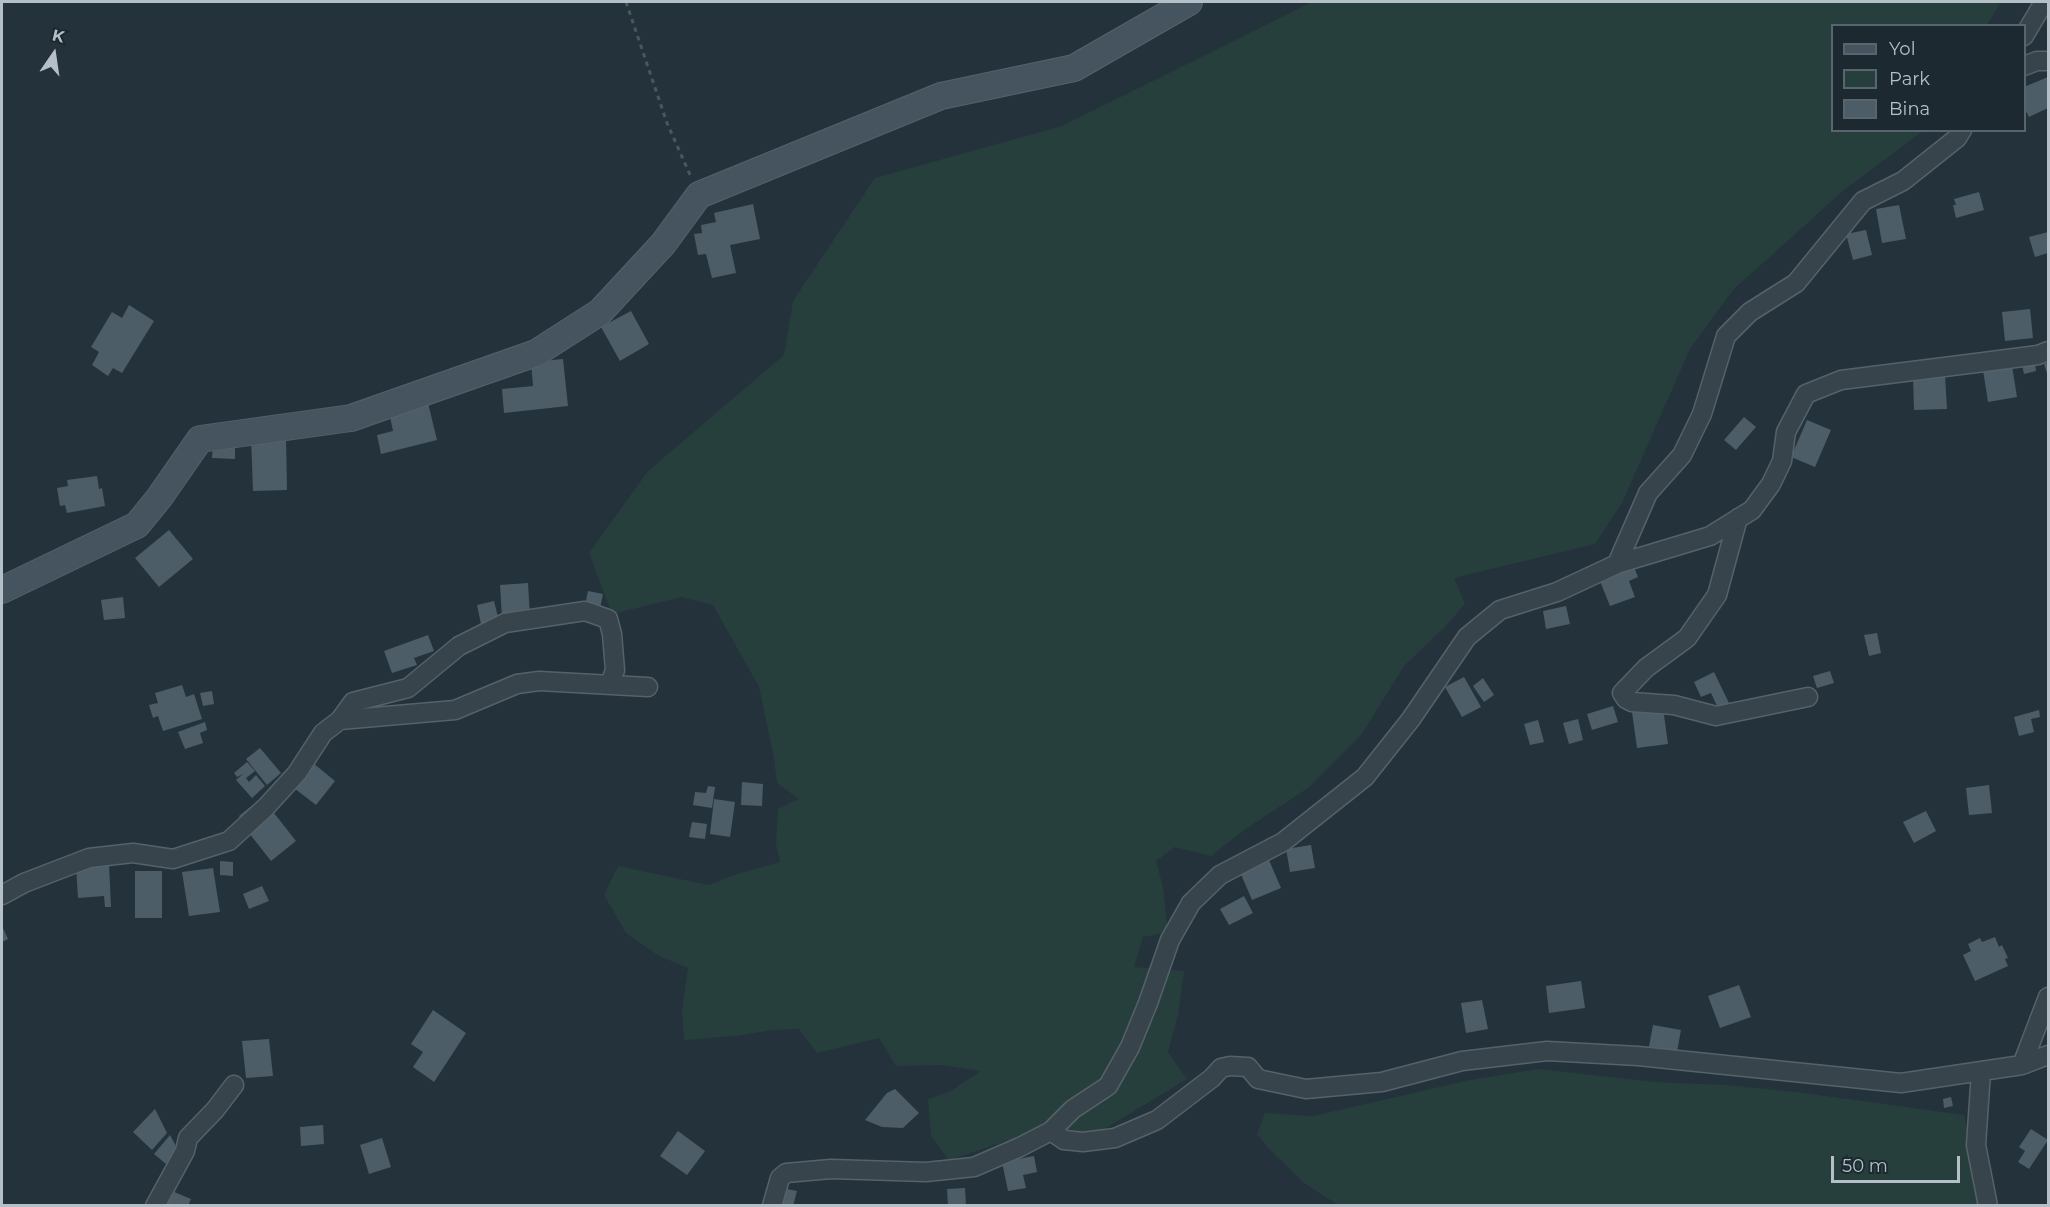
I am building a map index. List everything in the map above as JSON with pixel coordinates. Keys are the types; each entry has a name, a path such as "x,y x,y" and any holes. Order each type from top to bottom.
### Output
{"street":[{"path":"2,590 137,525 200,439 351,418 536,353 600,312 663,244 699,195 941,96 1074,68 1189,2"},
{"path":"2026,34 2044,2"},
{"path":"2026,66 2037,61 2049,61"},
{"path":"1617,564 1648,493 1682,455 1702,414 1726,336 1750,312 1796,284 1863,201 1903,180 1957,138 1961,132"},
{"path":"772,1206 780,1178 786,1173 831,1169 926,1172 974,1167 1020,1148 1051,1131 1072,1109 1108,1086 1130,1047 1170,940 1191,903 1220,875 1283,842 1365,777 1411,719 1467,637 1500,610 1557,592 1617,564 1710,536 1752,510 1771,484 1782,461 1786,432 1806,394 1841,380 2038,355 2049,351"},
{"path":"1738,518 1717,595 1687,638 1646,668 1622,693 1632,702 1674,705 1716,716 1808,697"},
{"path":"2,895 24,883 89,858 133,853 173,859 229,841 266,807 297,773 323,733 340,720 353,702 408,688 459,646 505,622 585,611 608,619 612,634 615,670 610,684"},
{"path":"340,720 455,710 517,684 528,682 648,687"},
{"path":"2022,1065 2049,997"},
{"path":"1051,1131 1064,1140 1083,1142 1114,1138 1157,1120 1212,1078 1221,1068 1230,1066 1248,1067 1258,1079 1306,1089 1382,1082 1462,1061 1547,1051 1638,1056 1901,1083 2022,1065 2049,1055"},
{"path":"1981,1072 1976,1145 1988,1206"},
{"path":"155,1206 185,1151 188,1138 215,1110 234,1085"}],"path":[{"path":"626,2 667,123 699,195"}],"green space":[{"path":"1312,2 2001,2 1988,24 1831,24 1831,132 1922,132 1843,191 1733,290 1690,349 1622,503 1595,544 1454,578 1465,604 1444,628 1405,665 1361,735 1308,788 1247,828 1211,856 1175,847 1156,861 1163,887 1168,932 1143,937 1134,967 1184,971 1178,1015 1168,1052 1187,1079 1101,1131 1070,1136 1036,1131 949,1160 931,1136 928,1099 949,1092 981,1071 941,1065 896,1066 879,1038 817,1053 799,1029 684,1040 682,1011 688,968 659,956 626,933 604,895 618,866 709,885 734,875 780,862 776,845 778,809 799,799 777,783 759,687 713,605 682,597 612,614 589,553 648,471 784,355 793,301 875,178 1062,126"},
{"path":"1538,1069 1655,1082 1726,1085 1797,1092 1964,1115 1975,1159 1979,1206 1335,1205 1304,1183 1257,1134 1265,1113 1313,1116 1470,1080"}],"building":[{"path":"2048,77 2048,108 2029,117 2026,111 2026,86"},
{"path":"1979,192 1984,210 1956,218 1954,199"},
{"path":"753,204 760,239 730,245 736,273 712,278 706,254 698,255 694,234 702,233 701,225 716,222 714,213"},
{"path":"1899,205 1906,239 1882,243 1876,209"},
{"path":"1866,230 1872,255 1853,260 1846,234"},
{"path":"2048,232 2048,253 2035,257 2029,237"},
{"path":"129,305 154,321 122,373 113,368 108,376 92,365 99,352 91,347 112,312 122,318"},
{"path":"2030,309 2033,338 2005,341 2002,312"},
{"path":"631,311 649,344 620,361 601,327"},
{"path":"563,359 568,406 504,413 502,389 533,386 531,362"},
{"path":"2035,363 2036,371 2024,374 2022,365"},
{"path":"2048,363 2048,377 2044,364"},
{"path":"2012,366 2017,397 1988,402 1983,370"},
{"path":"1945,375 1947,409 1914,410 1913,376"},
{"path":"428,403 437,440 381,454 377,435 393,431 389,412"},
{"path":"1744,417 1756,427 1736,450 1724,440"},
{"path":"1807,420 1831,430 1815,467 1791,457"},
{"path":"251,437 286,437 287,490 253,491"},
{"path":"213,444 235,445 235,459 212,458"},
{"path":"97,476 105,506 67,513 65,505 60,506 57,488 68,486 67,480"},
{"path":"169,530 193,559 159,587 135,558"},
{"path":"1634,567 1638,577 1629,581 1635,597 1610,606 1600,581"},
{"path":"528,583 530,617 502,618 500,585"},
{"path":"588,591 603,594 599,613 584,610"},
{"path":"123,597 125,618 104,620 101,600"},
{"path":"494,601 499,621 481,624 477,605"},
{"path":"1566,606 1570,624 1546,629 1543,611"},
{"path":"1877,633 1881,653 1869,656 1864,635"},
{"path":"428,635 434,651 414,658 417,665 392,673 384,651"},
{"path":"1830,671 1834,683 1817,688 1813,676"},
{"path":"1714,672 1729,703 1718,708 1711,693 1701,697 1694,682"},
{"path":"1464,677 1481,707 1462,717 1445,687"},
{"path":"1483,678 1494,695 1484,702 1473,686"},
{"path":"182,685 186,697 194,694 202,719 163,731 158,716 153,718 149,705 158,703 155,693"},
{"path":"212,691 214,704 203,706 200,693"},
{"path":"1613,706 1618,722 1592,730 1587,714"},
{"path":"1663,708 1668,744 1637,748 1632,712"},
{"path":"2039,710 2040,717 2031,719 2034,732 2019,736 2014,717"},
{"path":"1578,719 1583,740 1569,744 1563,723"},
{"path":"1538,720 1544,742 1530,745 1524,724"},
{"path":"205,722 207,730 200,733 203,743 185,749 178,732"},
{"path":"260,748 281,773 267,785 246,759"},
{"path":"247,762 255,771 246,778 249,782 256,775 265,786 252,798 236,780 243,774 237,777 234,773"},
{"path":"313,763 335,781 316,805 294,788"},
{"path":"742,782 763,784 762,806 741,805"},
{"path":"1989,785 1992,813 1969,815 1966,788"},
{"path":"708,786 715,787 712,808 693,805 695,792 706,793"},
{"path":"714,799 735,802 730,837 710,834"},
{"path":"254,804 259,809 244,822 239,816"},
{"path":"1926,811 1936,831 1914,843 1903,822"},
{"path":"274,813 296,841 271,861 249,833"},
{"path":"692,822 707,824 705,839 689,837"},
{"path":"1311,845 1315,868 1290,872 1286,849"},
{"path":"1269,860 1281,888 1252,900 1240,872"},
{"path":"220,861 233,862 233,876 220,875"},
{"path":"109,864 111,907 105,907 104,896 78,898 76,866"},
{"path":"213,868 220,912 189,916 182,872"},
{"path":"135,871 162,871 162,918 135,918"},
{"path":"262,886 269,901 249,909 243,894"},
{"path":"1244,896 1253,913 1229,925 1220,909"},
{"path":"2,926 8,939 2,942"},
{"path":"1995,937 1999,947 2002,945 2008,958 2005,959 2008,966 1975,981 1963,955 1971,951 1968,944 1980,938 1982,942"},
{"path":"1581,981 1585,1008 1549,1013 1546,986"},
{"path":"1739,985 1751,1017 1720,1028 1708,996"},
{"path":"1482,1000 1488,1029 1466,1033 1461,1003"},
{"path":"433,1010 466,1033 434,1082 413,1067 423,1052 411,1044"},
{"path":"1653,1025 1681,1030 1676,1057 1648,1052"},
{"path":"269,1039 273,1076 246,1078 242,1041"},
{"path":"895,1089 919,1113 903,1128 882,1127 865,1120 887,1093"},
{"path":"1951,1097 1953,1106 1944,1108 1943,1099"},
{"path":"155,1109 167,1133 152,1150 133,1132"},
{"path":"323,1125 324,1144 301,1146 300,1127"},
{"path":"2031,1129 2048,1140 2029,1169 2018,1162 2025,1151 2019,1147"},
{"path":"678,1131 705,1151 687,1175 660,1156"},
{"path":"170,1135 178,1150 166,1164 154,1154"},
{"path":"382,1138 391,1167 369,1174 360,1145"},
{"path":"1034,1156 1037,1172 1023,1175 1026,1188 1008,1191 1002,1162"},
{"path":"782,1188 797,1191 793,1206 778,1206"},
{"path":"965,1188 966,1206 948,1206 947,1189"},
{"path":"167,1189 191,1199 188,1206 160,1206"}]}
